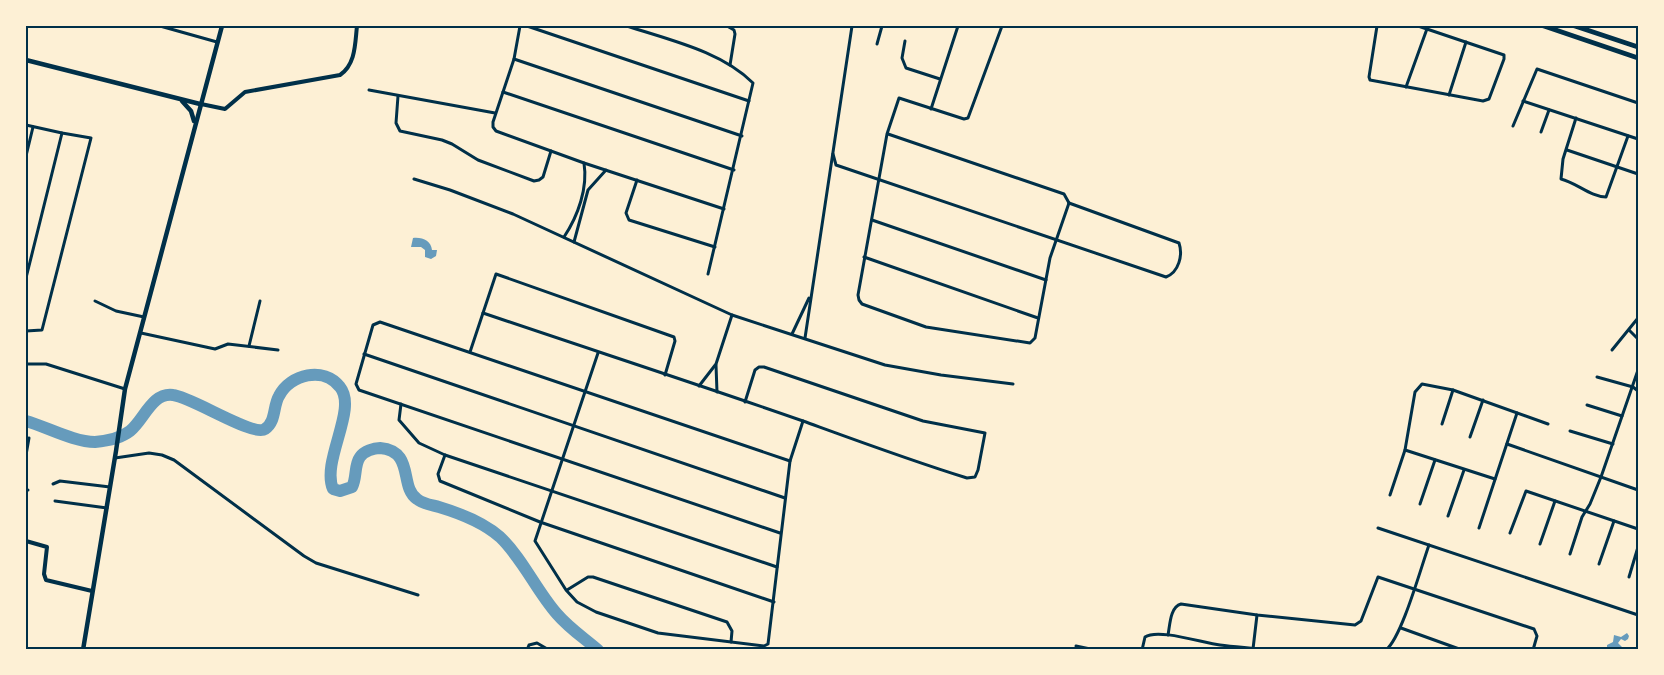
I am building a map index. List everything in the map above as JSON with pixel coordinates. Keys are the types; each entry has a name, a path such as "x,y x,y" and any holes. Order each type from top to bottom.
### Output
{"highway":[{"path":"1544,26 1638,58"},
{"path":"1575,26 1638,46"}],"main road":[{"path":"83,650 120,427 124,389 141,333 222,26"},
{"path":"26,60 200,104"},
{"path":"180,99 191,111 195,127"}],"street":[{"path":"160,26 177,28 217,42"},
{"path":"200,104 225,109 245,92 338,76 346,70 353,59 357,26"},
{"path":"520,26 514,58 495,113 493,127 496,131 724,209"},
{"path":"527,26 750,102"},
{"path":"627,26 708,54 730,65 753,83 708,274"},
{"path":"727,26 734,30 735,34 730,65"},
{"path":"805,338 852,26"},
{"path":"877,44 882,26"},
{"path":"931,109 958,26"},
{"path":"1002,26 968,118 964,119 899,98 887,134 864,257 859,300 862,304 926,327 1030,343 1035,338 1056,239 1069,203"},
{"path":"1377,26 1369,78 1372,81 1488,100 1504,59 1503,54 1427,27 1418,26"},
{"path":"1406,87 1427,27"},
{"path":"905,41 902,58 906,68 940,79"},
{"path":"1449,95 1466,41"},
{"path":"514,58 742,136"},
{"path":"1513,126 1537,69 1638,101"},
{"path":"369,90 495,113"},
{"path":"503,92 734,170"},
{"path":"398,96 397,128 405,133 442,140 478,160 534,181 543,177 551,151"},
{"path":"1523,101 1638,139"},
{"path":"1541,132 1549,110"},
{"path":"1576,118 1563,159 1562,179 1573,182 1599,197 1606,197 1628,136"},
{"path":"26,125 91,138 42,330 26,331"},
{"path":"26,156 33,127"},
{"path":"26,278 62,133"},
{"path":"833,154 836,165 1166,277 1176,270 1181,251 1179,243 1069,203 1064,194 887,134"},
{"path":"1567,150 1638,174"},
{"path":"574,242 586,176 584,163"},
{"path":"564,237 588,190 606,170"},
{"path":"414,179 450,190 564,237 732,315 885,365 1013,384"},
{"path":"638,180 626,213 629,220 715,247"},
{"path":"872,220 1046,280"},
{"path":"864,257 1039,318"},
{"path":"470,352 496,274 674,337 675,341 665,375"},
{"path":"792,334 811,293"},
{"path":"95,300 116,311 145,317"},
{"path":"249,346 260,302"},
{"path":"483,313 744,402 803,421 892,454 967,478 975,477 978,470 985,433 923,421 764,367 755,370 744,402"},
{"path":"699,386 716,364 732,315"},
{"path":"1612,350 1638,318"},
{"path":"780,533 401,404 356,387 356,384 376,322 790,461"},
{"path":"1629,330 1638,339"},
{"path":"141,333 215,349 228,344 278,350"},
{"path":"598,352 535,537 536,544 566,590 578,602 596,612 658,633 764,646 768,644 790,461 803,421"},
{"path":"364,354 785,498"},
{"path":"26,364 46,364 124,389"},
{"path":"716,364 717,392"},
{"path":"1570,554 1585,511 1601,477 1638,370"},
{"path":"1597,377 1633,387 1638,391"},
{"path":"1390,495 1405,450 1416,392 1422,384 1453,390 1548,423"},
{"path":"1442,424 1453,390"},
{"path":"1470,437 1483,400"},
{"path":"401,404 399,420 419,444 445,455 777,567"},
{"path":"1587,405 1623,416"},
{"path":"1479,528 1517,413"},
{"path":"1570,431 1613,444"},
{"path":"26,453 29,438"},
{"path":"1507,444 1638,490"},
{"path":"1405,450 1496,479"},
{"path":"115,458 149,453 162,455 184,467 316,563 418,596"},
{"path":"445,455 438,474 440,482 540,522 774,602"},
{"path":"1420,504 1435,460"},
{"path":"1448,516 1465,469"},
{"path":"53,484 60,481 110,487"},
{"path":"1510,533 1526,490 1638,529"},
{"path":"55,501 107,508"},
{"path":"1540,544 1555,501"},
{"path":"1599,564 1614,520"},
{"path":"1378,528 1638,615"},
{"path":"26,541 47,547 44,574 46,580 92,591"},
{"path":"1386,650 1392,644 1400,628 1429,545"},
{"path":"1629,577 1638,547"},
{"path":"566,590 588,577 593,577 727,622 732,631 731,642"},
{"path":"1168,635 1173,609 1176,605 1181,604 1354,625 1361,621 1378,577 1534,629 1537,636 1533,650"},
{"path":"1253,649 1257,615"},
{"path":"1400,628 1462,650"},
{"path":"1142,650 1147,635 1168,635 1218,647 1267,650"},
{"path":"527,650 529,645 537,643 549,650"},
{"path":"1076,646 1095,650"}],"water":[{"path":"413,238 420,238 428,242 432,250 437,250 436,256 431,259 425,257 425,250 421,247 411,247"},
{"path":"1627,633 1628,639 1625,641 1621,639 1618,643 1624,649 1607,649 1607,645 1613,642 1614,635 1621,637"}],"waterway":[{"path":"26,421 78,440 104,441 130,431 154,402 166,395 173,395 194,402 248,427 258,430 265,429 273,418 277,400 284,388 291,382 308,375 325,376 340,387 345,408 332,464 333,489 340,491 352,487 358,460 364,453 378,448 391,451 402,462 409,486 417,499 471,519 500,537 516,555 557,614 598,650"}]}
